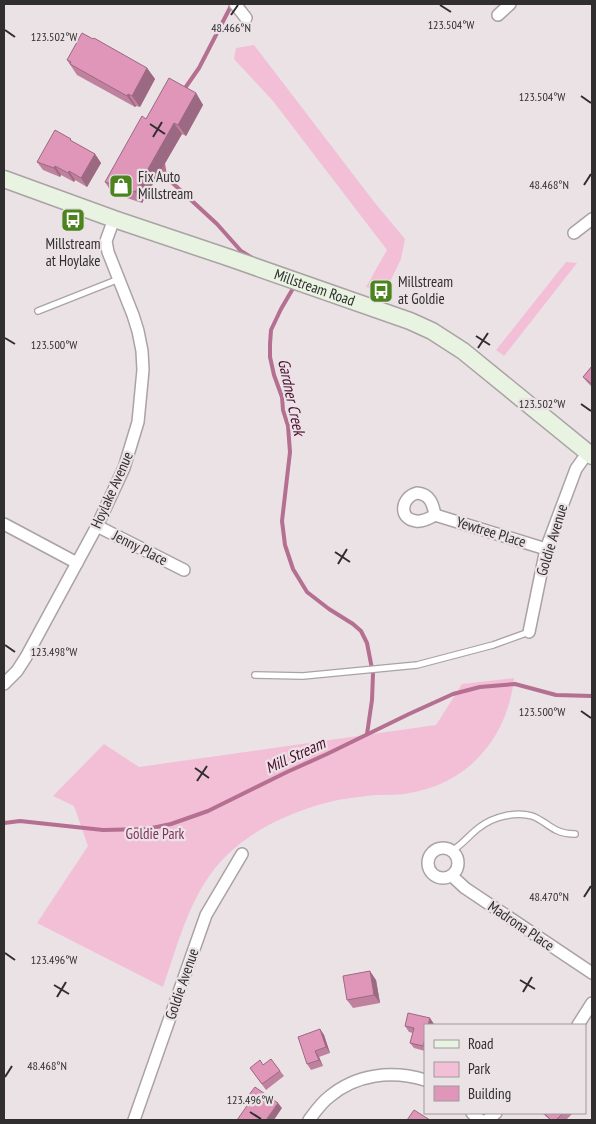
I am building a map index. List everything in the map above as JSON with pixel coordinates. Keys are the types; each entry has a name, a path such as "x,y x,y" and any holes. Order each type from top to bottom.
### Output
{"main road":[{"name":"Millstream Road","path":"4,180 405,319 432,331 463,351 590,454"}],"street":[{"path":"235,4 246,18"},
{"path":"498,15 510,4"},
{"name":"Hoylake Avenue","path":"4,684 17,671 26,657 96,526 124,468 138,422 143,370 142,352 138,331 108,252 106,241 114,219"},
{"path":"574,233 592,219"},
{"name":"Goldie Avenue","path":"528,632 546,550 576,469 590,454"},
{"name":"Yewtree Place","path":"435,515 546,550"},
{"path":"4,524 77,562"},
{"name":"Jenny Place","path":"96,526 184,570"},
{"name":"Madrona Place","path":"453,850 446,847 438,848 432,852 428,859 431,873 438,878 445,879 452,876 465,888 592,974"},
{"path":"452,876 457,871 459,863 458,856 453,850"},
{"name":"Goldie Avenue","path":"134,1120 206,914 242,854"},
{"path":"579,1024 592,1003"},
{"path":"309,1120 329,1097 351,1083 378,1075 396,1074 424,1080"}],"lane":[{"path":"38,311 119,279"},
{"path":"255,675 304,676 417,665 493,645 528,632"},
{"path":"453,850 486,824 506,816 525,814 534,816 558,831 575,834"}],"green space":[{"path":"254,45 375,203 405,239 401,259 385,292 366,287 387,250 273,101 234,59 236,48"},
{"path":"566,262 577,263 504,356 496,350"},
{"name":"Goldie Park","path":"514,678 504,719 494,738 482,754 467,768 450,779 431,788 410,793 338,800 308,808 265,827 238,845 215,869 195,900 163,987 37,923 88,846 74,806 53,796 104,744 139,767 436,725 462,684"}],"building":[{"path":"82,33 147,68 132,96 128,94 127,96 70,64 71,62 67,60"},
{"path":"169,78 196,93 178,125 174,123 135,192 105,182 142,116 146,119"},
{"path":"55,130 95,154 81,178 69,171 68,173 55,166 54,168 37,162"},
{"path":"592,366 592,384 583,377"},
{"path":"370,971 374,995 347,1000 343,976"},
{"path":"408,1013 430,1018 428,1024 424,1024 423,1046 410,1043 414,1028 405,1026"},
{"path":"320,1029 326,1047 315,1051 319,1060 307,1064 298,1037"},
{"path":"271,1059 280,1071 262,1084 250,1068 260,1060 263,1065"},
{"path":"255,1087 278,1103 266,1120 237,1120 249,1103 245,1100"},
{"path":"414,1110 430,1120 407,1120"},
{"path":"545,1114 562,1114 556,1120 551,1120"}],"waterway":[{"name":"Gardner Creek","path":"183,91 199,68 232,4"},
{"name":"Gardner Creek","path":"163,163 165,176 217,224 241,251 254,259"},
{"name":"Gardner Creek","path":"295,285 271,330 270,344 270,357 282,397 283,410 288,426 290,452 282,521 285,545 293,569 307,592 353,624 361,631 367,643 373,674 372,700 367,734"},
{"name":"Mill Stream","path":"4,823 20,821 103,830 147,829 171,824 208,811 453,694 480,687 515,684 556,695 592,696"}],"place":[{"name":"Fix Auto Millstream","path":"121,186"},
{"name":"Millstream at Hoylake","path":"73,220"},
{"name":"Millstream at Goldie","path":"381,291"}]}
